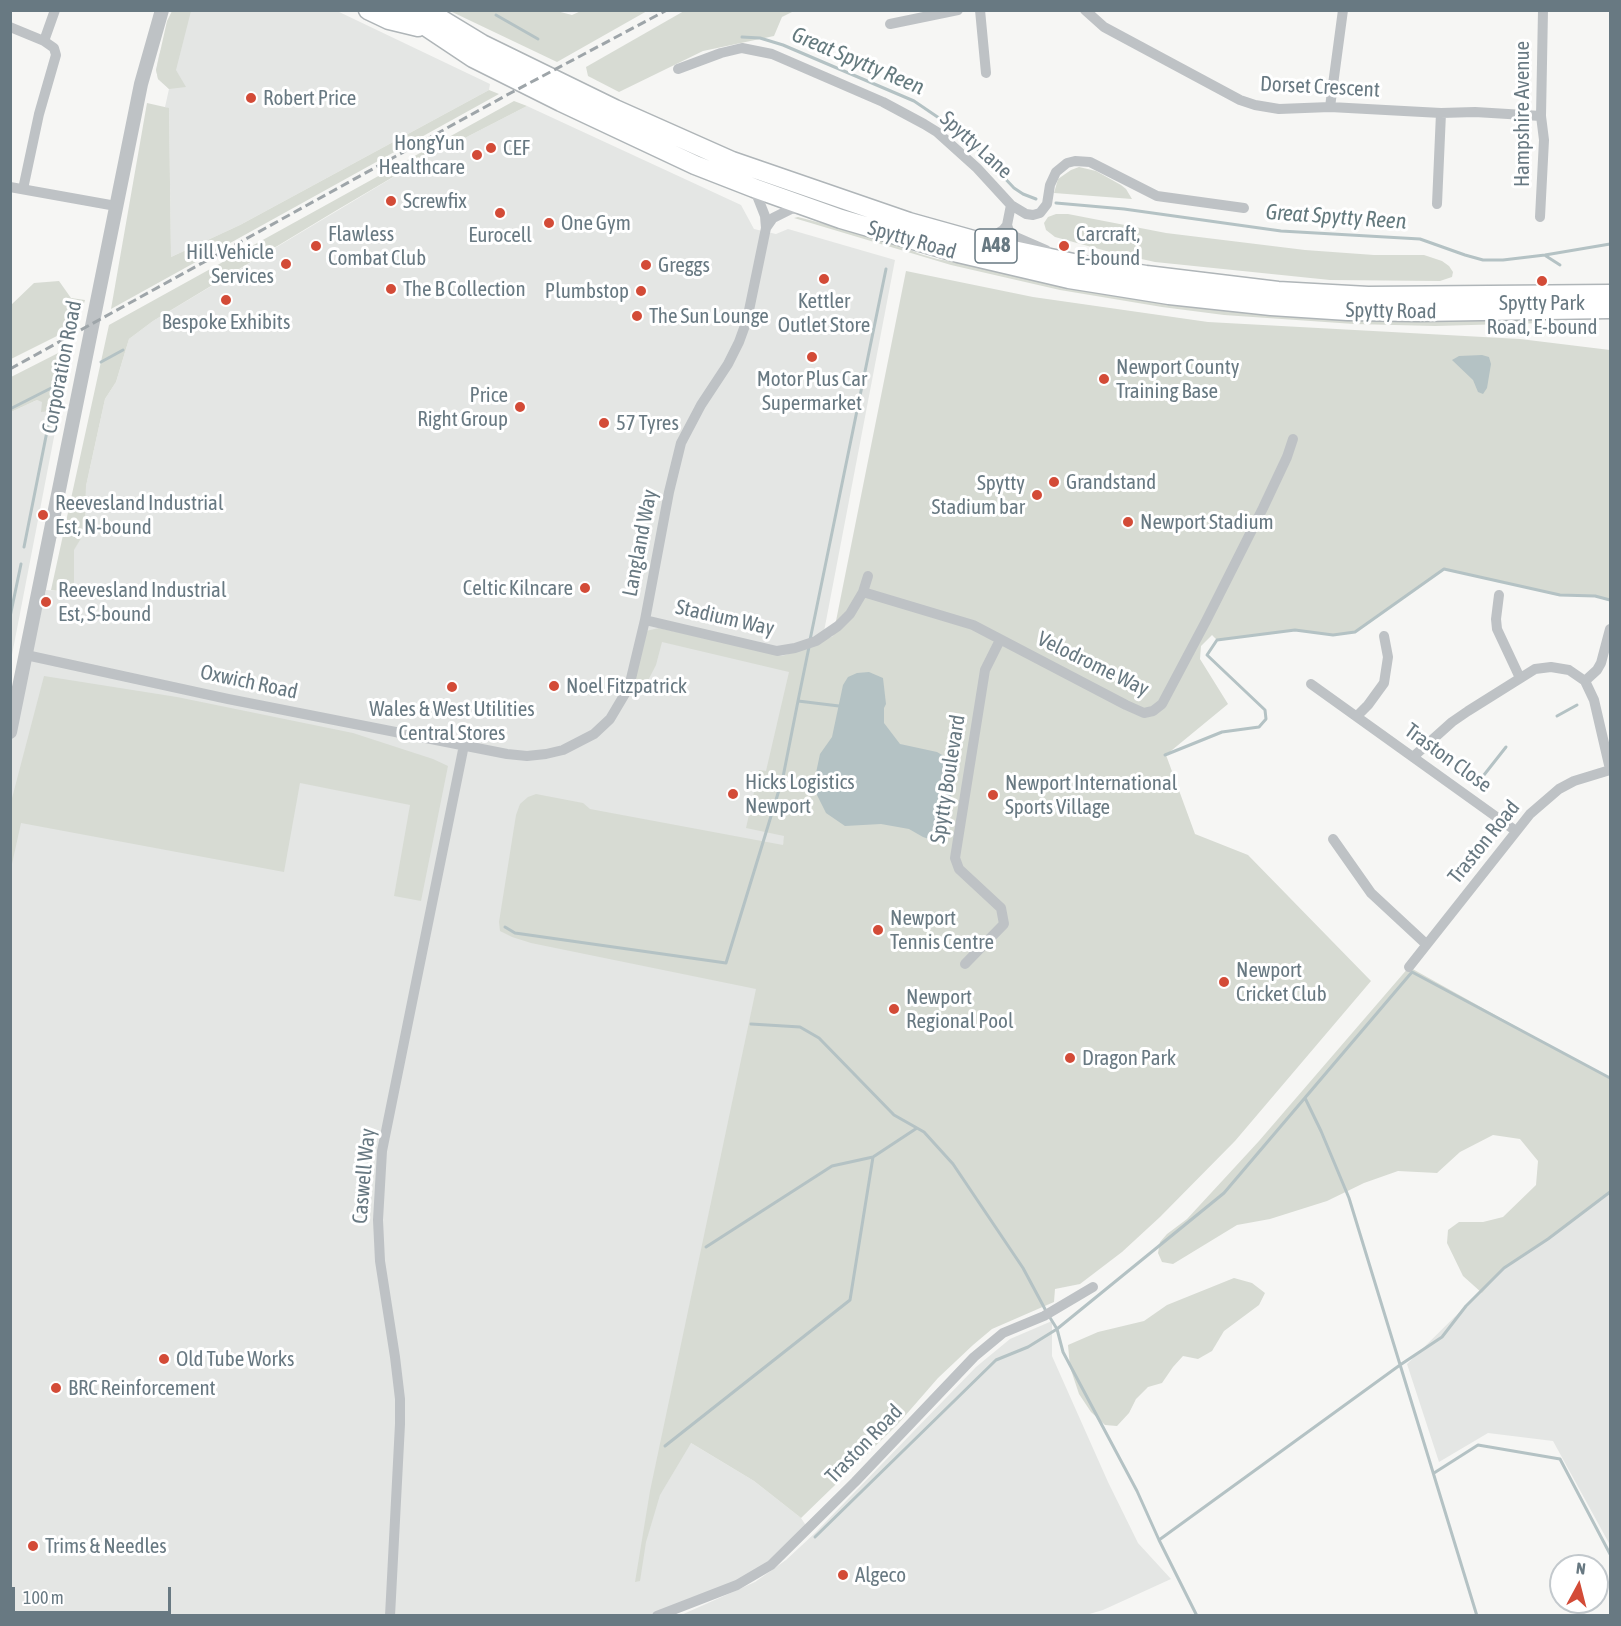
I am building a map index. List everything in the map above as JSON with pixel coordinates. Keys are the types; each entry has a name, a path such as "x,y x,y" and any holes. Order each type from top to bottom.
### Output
{"main road":[{"path":"368,10 389,21 429,29"},
{"name":"Spytty Road","path":"402,10 473,58 695,165 804,207 958,253 1069,279 1169,295 1271,306 1348,311 1418,312 1611,309"},
{"name":"Spytty Road","path":"426,10 482,44 615,109 732,161 909,222 995,246 1078,264 1202,283 1278,291 1368,296 1611,294"}],"street":[{"path":"44,41 55,10"},
{"name":"Corporation Road","path":"10,732 141,84 162,10"},
{"path":"890,24 958,10"},
{"path":"980,10 986,73"},
{"name":"Dorset Crescent","path":"1085,10 1104,27 1240,100 1255,105 1279,109 1330,107 1541,116"},
{"path":"1330,107 1343,10"},
{"name":"Hampshire Avenue","path":"1540,217 1544,140 1541,116 1543,10"},
{"path":"10,27 44,41 54,48 56,56 39,114 23,189"},
{"name":"Spytty Lane","path":"678,69 742,48 772,54 883,102 937,132 977,168 1011,205 1026,214 1040,213 1047,204 1050,184 1056,172 1067,163 1082,161 1090,162 1157,196 1244,208"},
{"path":"1437,204 1441,113"},
{"path":"10,187 116,206"},
{"name":"Langland Way","path":"464,746 527,756 563,750 594,734 610,719 629,687 681,443 739,342 747,320 766,228 765,216 754,188"},
{"name":"Spytty Lane","path":"1007,225 1011,205"},
{"path":"766,228 773,218 791,209 804,207"},
{"path":"909,222 955,232 988,236 999,233 1007,225 1012,233 1022,240 1078,264"},
{"name":"Velodrome Way","path":"863,592 973,625 1126,705 1144,713 1153,711 1162,704 1168,694 1263,508 1287,458 1293,439"},
{"name":"Stadium Way","path":"645,620 777,651 795,648 816,641 838,626 850,614 863,592 868,576"},
{"path":"1499,595 1497,628 1520,678"},
{"path":"1585,681 1601,663 1611,629"},
{"path":"1357,716 1384,683 1388,657 1384,636"},
{"name":"Spytty Boulevard","path":"965,964 1004,924 1001,908 959,869 955,858 985,670 1000,640"},
{"name":"Oxwich Road","path":"26,655 228,699 464,746"},
{"path":"1413,757 1452,722 1534,669 1551,667 1569,670 1585,681 1594,700 1611,769"},
{"name":"Traston Close","path":"1311,684 1516,831"},
{"name":"Caswell Way","path":"390,1616 400,1424 397,1378 380,1261 378,1220 382,1151 464,746"},
{"name":"Traston Road","path":"1409,967 1516,831 1544,801 1574,781 1611,769"},
{"path":"1333,838 1371,893 1426,944"},
{"name":"Traston Road","path":"657,1616 737,1585 765,1569 809,1530 974,1357 1003,1333 1044,1316 1093,1287"}],"shaded area":[{"path":"335,10 490,84 489,90 240,225 171,257 169,109 165,107 169,89 158,79 156,70 175,11"},
{"path":"553,10 572,15 581,11 647,11 557,62 450,11"},
{"path":"172,11 191,11 176,70 186,87 169,89 158,79 156,70 167,21"},
{"path":"684,11 794,11 782,17 774,36 703,51 619,92 588,76 586,67"},
{"path":"489,90 499,94 111,309 147,103 169,108 171,257 240,225"},
{"path":"514,101 527,106 422,160 153,321 129,339 116,382 105,399 86,486 85,532 74,550 74,593 51,590 109,325"},
{"path":"527,106 741,205 754,229 776,234 788,229 895,260 783,846 691,1443 754,1481 801,1518 809,1530 765,1569 657,1615 11,1616 11,743 46,590 74,592 74,549 85,532 86,486 105,399 116,382 129,339 153,321 422,160"},
{"path":"1079,167 1096,171 1121,185 1132,199 1054,193 1058,179"},
{"path":"1068,214 1166,233 1305,250 1374,255 1424,255 1442,261 1453,272 1452,277 1440,281 1330,280 1155,262 1055,237 1046,230 1044,223 1048,217"},
{"path":"798,217 886,240 937,259 1006,271 1544,319 1544,323 1435,326 1354,324 1224,315 1162,307 1060,290 951,265 794,218"},
{"name":"Newport International Sports Village","path":"906,271 1033,297 1208,322 1520,339 1610,350 1610,600 1595,596 1560,595 1444,569 1355,632 1333,635 1295,630 1217,640 1212,635 1201,646 1200,659 1228,704 1166,755 1195,834 1248,855 1371,981 1235,1141 1160,1217 1122,1252 1080,1284 1055,1289 1054,1302 992,1329 938,1378 897,1425 801,1518 754,1481 691,1443 660,1495 646,1542 640,1581 635,1582 650,1491 756,989 531,943 500,931 499,922 516,815 520,804 536,794 583,803 590,809 783,845 784,836 746,828 759,770 766,771 789,672 662,642 656,665 641,694 632,688 646,631 659,628 782,656 833,636"},
{"path":"59,281 71,298 85,300 77,326 11,359 11,305 34,283"},
{"path":"68,348 59,411 41,412 42,402 37,400 11,412 11,377"},
{"path":"1459,356 1489,357 1491,364 1487,388 1483,394 1478,392 1473,380 1452,360"},
{"path":"37,400 42,401 42,412 59,411 11,660 11,412"},
{"path":"869,672 883,678 886,704 884,723 900,744 937,752 949,759 955,773 946,830 935,841 909,829 881,824 845,826 826,813 813,787 820,754 832,737 843,685 848,677 857,673"},
{"path":"44,676 177,697 353,733 448,766 421,901 394,896 410,805 300,783 284,872 21,823 11,864 11,802"},
{"path":"1409,967 1610,1079 1610,1192 1548,1239 1504,1268 1482,1293 1463,1276 1447,1243 1448,1230 1459,1222 1483,1222 1503,1217 1536,1185 1538,1161 1520,1139 1493,1135 1460,1152 1437,1173 1398,1171 1364,1183 1327,1201 1270,1219 1237,1225 1173,1264 1162,1262 1158,1253 1160,1242 1187,1219 1259,1141"},
{"path":"1610,1192 1610,1545 1553,1441 1488,1433 1439,1462 1407,1364 1504,1268 1548,1239"},
{"path":"1234,1278 1252,1283 1265,1293 1259,1305 1224,1331 1212,1351 1198,1359 1183,1356 1162,1383 1148,1387 1136,1399 1129,1413 1117,1426 1105,1425 1091,1412 1079,1394 1070,1367 1068,1345 1098,1332 1144,1321 1167,1305"},
{"path":"1052,1321 1052,1356 1108,1482 1138,1543 1171,1579 1103,1610 1086,1615 679,1616 755,1582 786,1560 976,1367 1010,1339"}],"waterway":[{"path":"496,15 538,39"},
{"name":"Great Spytty Reen","path":"742,37 760,38 783,45 914,101 964,135 1014,188 1036,199"},
{"name":"Great Spytty Reen","path":"1056,203 1124,209 1281,231 1420,239 1483,260 1545,255 1610,244"},
{"path":"1546,256 1560,265"},
{"path":"810,640 886,269"},
{"path":"101,362 123,350"},
{"path":"10,409 63,382"},
{"path":"24,547 56,386"},
{"path":"10,617 21,564"},
{"path":"1165,755 1222,732 1259,727 1266,719 1265,710 1207,655 1217,640 1295,630 1333,635 1355,632 1444,569 1560,595 1595,596 1610,600"},
{"path":"798,701 809,647"},
{"path":"505,927 515,933 726,963 783,777 798,701 839,706"},
{"path":"1557,716 1577,705"},
{"path":"1480,780 1506,747"},
{"path":"1159,1540 1137,1491 1063,1352 1057,1329 1224,1193 1412,972 1610,1078"},
{"path":"751,1024 800,1027 819,1038 894,1115 924,1132 953,1164 1023,1268 1046,1311"},
{"path":"1305,1098 1349,1198 1477,1616"},
{"path":"665,1446 850,1300 873,1157 917,1128"},
{"path":"706,1247 832,1166 873,1157"},
{"path":"1197,1616 1159,1540 1442,1337 1466,1306 1504,1268 1548,1239 1610,1192"},
{"path":"815,1537 996,1360 1028,1347 1057,1329 1049,1316"},
{"path":"1434,1473 1478,1445 1560,1459 1610,1554"}],"railway":[{"path":"10,369 505,96 667,10"}],"place":[{"name":"Robert Price","path":"251,98"},
{"name":"CEF","path":"491,148"},
{"name":"HongYun Healthcare","path":"477,155"},
{"name":"Screwfix","path":"391,201"},
{"name":"Eurocell","path":"500,213"},
{"name":"One Gym","path":"549,223"},
{"name":"Flawless Combat Club","path":"316,246"},
{"name":"Carcraft, E-bound","path":"1064,246"},
{"name":"Hill Vehicle Services","path":"286,264"},
{"name":"Greggs","path":"646,265"},
{"name":"Kettler Outlet Store","path":"824,279"},
{"name":"Spytty Park Road, E-bound","path":"1542,281"},
{"name":"The B Collection","path":"391,289"},
{"name":"Plumbstop","path":"641,291"},
{"name":"Bespoke Exhibits","path":"226,300"},
{"name":"The Sun Lounge","path":"637,316"},
{"name":"Motor Plus Car Supermarket","path":"812,357"},
{"name":"Newport County Training Base","path":"1104,379"},
{"name":"Price Right Group","path":"520,407"},
{"name":"57 Tyres","path":"604,423"},
{"name":"Grandstand","path":"1054,482"},
{"name":"Spytty Stadium bar","path":"1037,495"},
{"name":"Reevesland Industrial Est, N-bound","path":"43,515"},
{"name":"Newport Stadium","path":"1128,522"},
{"name":"Celtic Kilncare","path":"585,588"},
{"name":"Reevesland Industrial Est, S-bound","path":"46,602"},
{"name":"Noel Fitzpatrick","path":"554,686"},
{"name":"Wales & West Utilities Central Stores","path":"452,687"},
{"name":"Hicks Logistics Newport","path":"733,794"},
{"name":"Newport International Sports Village","path":"993,795"},
{"name":"Newport Tennis Centre","path":"878,930"},
{"name":"Newport Cricket Club","path":"1224,982"},
{"name":"Newport Regional Pool","path":"894,1009"},
{"name":"Dragon Park","path":"1070,1058"},
{"name":"Old Tube Works","path":"164,1359"},
{"name":"BRC Reinforcement","path":"56,1388"},
{"name":"Trims & Needles","path":"33,1546"},
{"name":"Algeco","path":"843,1575"}]}
